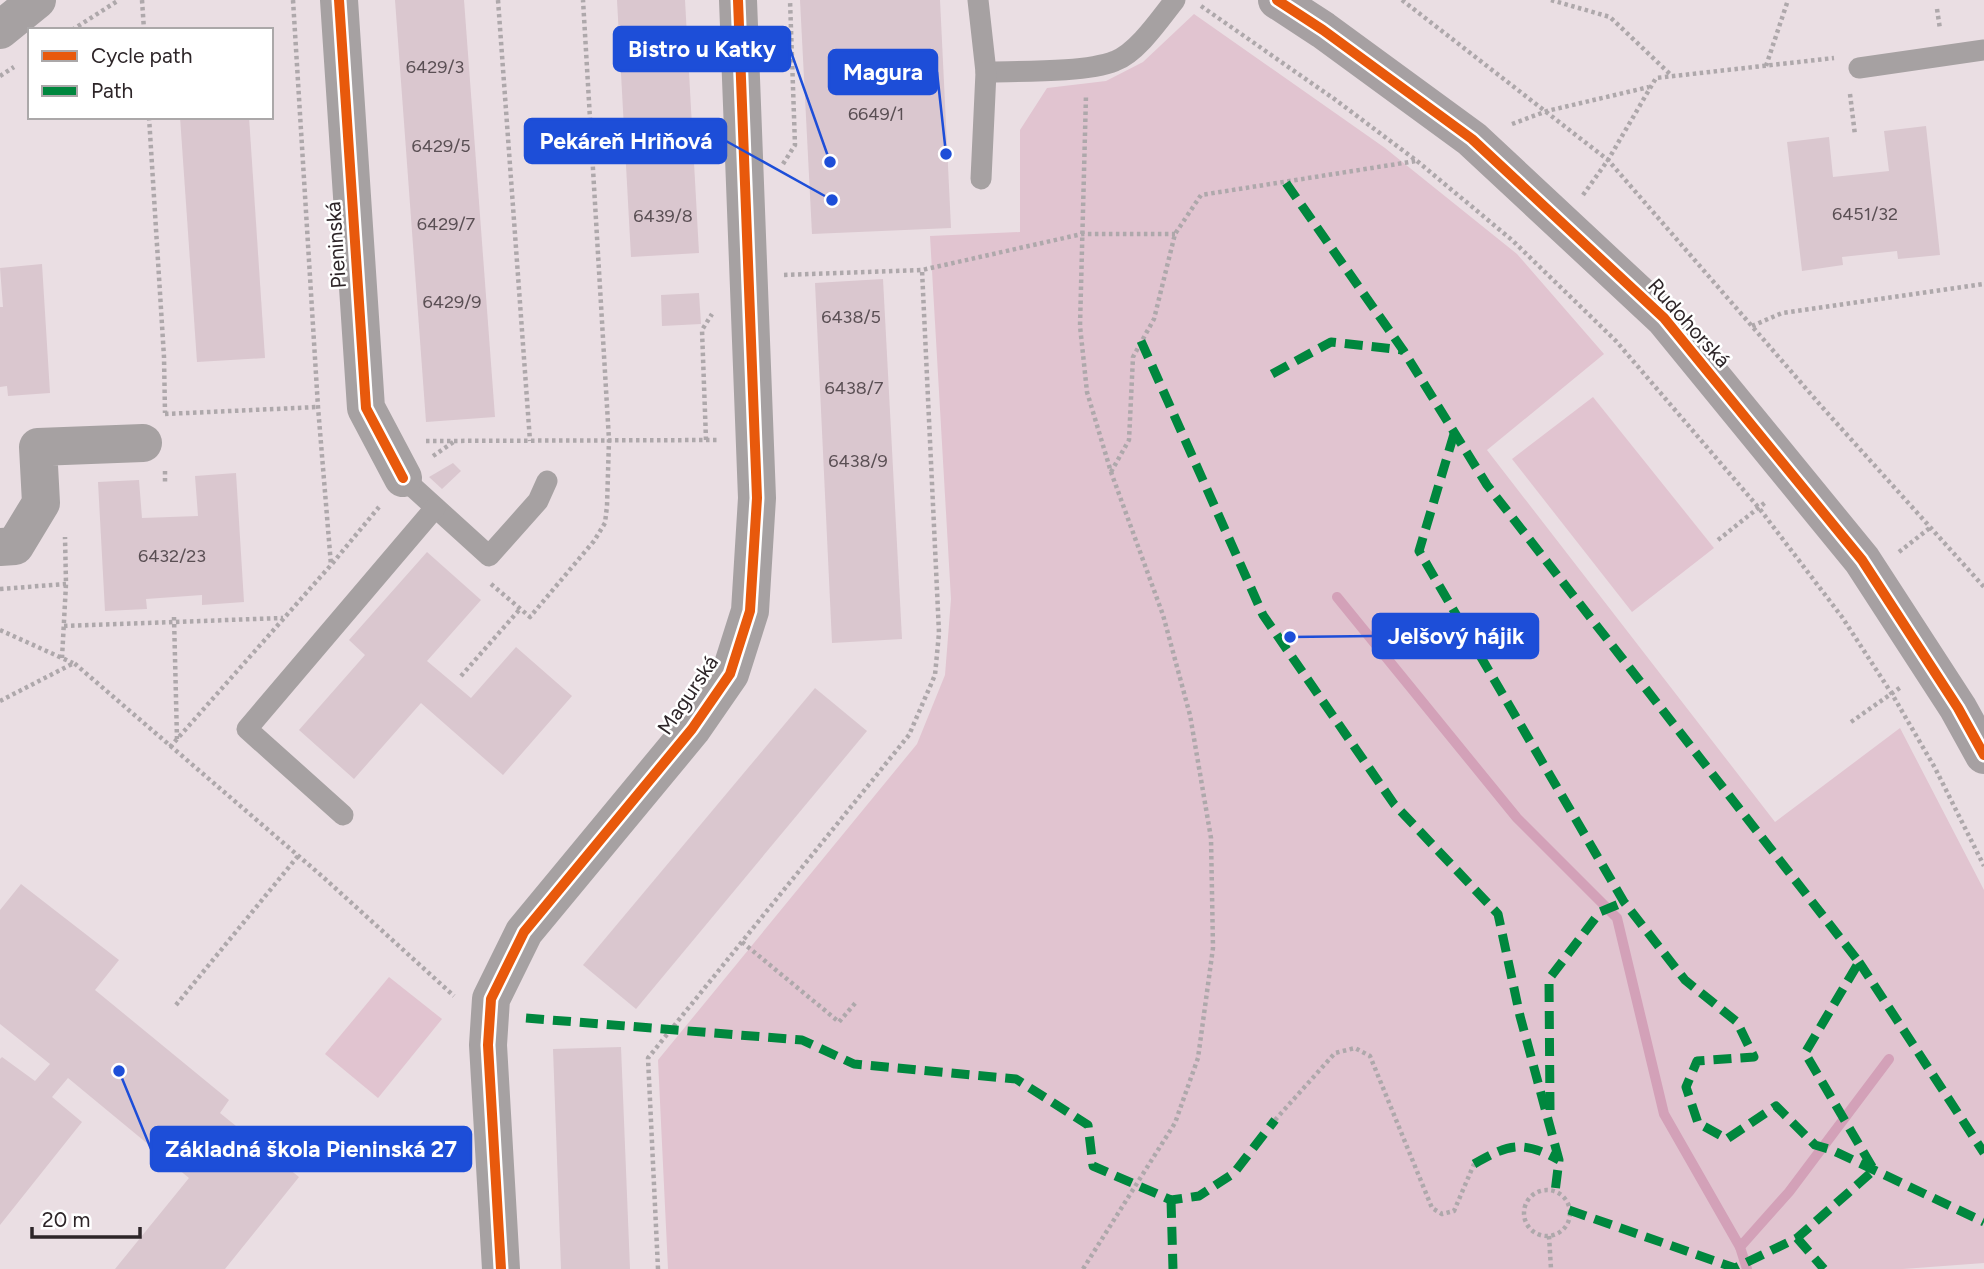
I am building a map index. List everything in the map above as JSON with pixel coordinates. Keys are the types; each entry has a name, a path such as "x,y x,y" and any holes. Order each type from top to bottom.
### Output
{"street":[{"path":"0,30 37,0"},
{"name":"Pieninská","path":"339,0 366,408 403,478"},
{"name":"Magurská","path":"501,1269 488,1045 491,999 524,932 692,729 730,674 750,611 757,498 738,0"},
{"name":"Rudohorská","path":"1277,0 1324,30 1472,139 1664,318 1862,560 1958,708 1984,755"},
{"path":"0,547 15,546 40,503 38,447 158,446"}],"lane":[{"path":"978,0 986,72 981,179"},
{"path":"986,72 1087,67 1116,61 1146,38 1175,0"},
{"path":"1852,62 1984,50"},
{"path":"403,478 489,556 538,501 547,481"},
{"path":"343,815 247,729 435,508"}],"path":[{"path":"75,28 119,0"},
{"path":"142,0 144,28"},
{"path":"293,0 318,407 331,565"},
{"path":"498,0 530,441"},
{"path":"489,556 484,578 530,617 594,541 605,523 609,440 583,0"},
{"path":"776,175 795,145 790,0"},
{"path":"1192,0 1333,98 1417,161 1512,240 1616,341 1759,508 1842,617 1936,768 1984,866"},
{"path":"1402,0 1608,160 1822,407 1982,580 1984,587"},
{"path":"1551,0 1610,17 1672,76"},
{"path":"1766,66 1788,0"},
{"path":"1562,224 1608,160 1656,78 1766,66 1852,62"},
{"path":"1083,1269 1175,1123 1198,1058 1213,948 1211,838 1190,715 1164,615 1111,472 1087,391 1080,326 1087,67"},
{"path":"1511,124 1547,111 1650,87"},
{"path":"149,119 164,357 158,446 165,484"},
{"path":"1111,472 1129,440 1133,357 1154,319 1175,234 1200,195 1417,161"},
{"path":"773,276 922,270 1082,234 1175,234"},
{"path":"658,1269 648,1058 909,735 935,675 939,634 922,270"},
{"path":"1752,326 1782,313 1984,284"},
{"path":"383,441 755,440"},
{"path":"170,747 331,565 403,478"},
{"path":"1718,540 1795,479"},
{"path":"62,658 66,584 64,529"},
{"path":"0,589 66,584"},
{"path":"461,676 520,609"},
{"path":"64,626 284,618"},
{"path":"174,620 177,739"},
{"path":"0,630 74,663 298,856 463,1004"},
{"path":"0,701 74,663"},
{"path":"1851,722 1892,694"},
{"path":"176,1006 298,856"},
{"path":"743,942 839,1022 857,1001"},
{"path":"1275,1120 1335,1053 1355,1048 1370,1056 1432,1208 1443,1214 1454,1211 1474,1164"},
{"path":"1545,1190 1560,1194 1569,1206 1570,1214 1564,1228 1549,1236 1531,1230 1524,1217 1524,1210 1531,1196 1545,1190"},
{"path":"1549,1236 1550,1269"}],"shaded area":[{"path":"1194,14 1385,148 1517,254 1604,354 1487,450 1775,822 1900,728 1984,890 1984,1263 1903,1269 668,1269 658,1060 917,744 945,675 951,599 930,236 1020,232 1020,130 1047,88 1106,81 1143,62"},
{"path":"1593,397 1714,548 1632,612 1512,459"},
{"path":"389,977 442,1019 378,1098 325,1054"}],"building":[{"path":"395,0 464,0 495,417 426,422"},
{"path":"617,0 685,0 699,253 631,257"},
{"path":"800,0 940,0 951,228 812,234"},
{"path":"180,119 249,119 265,358 197,362"},
{"path":"1926,126 1940,255 1898,259 1897,251 1842,257 1843,265 1802,271 1787,142 1829,137 1833,177 1889,171 1884,131"},
{"path":"42,264 50,393 8,396 7,386 0,387 0,307 3,307 0,268"},
{"path":"883,279 902,639 832,643 815,283"},
{"path":"699,293 701,324 662,326 661,295"},
{"path":"453,463 461,471 442,489 429,477"},
{"path":"236,473 244,602 202,605 202,595 146,599 147,609 105,611 98,482 139,480 142,518 198,516 195,476"},
{"path":"427,552 481,600 427,661 471,698 516,647 572,696 503,775 421,703 354,779 299,730 365,655 349,640"},
{"path":"815,688 867,731 636,1009 583,965"},
{"path":"21,884 119,960 95,990 229,1100 220,1113 299,1177 225,1269 115,1269 189,1178 68,1078 52,1097 82,1122 0,1225 0,1059 2,1057 35,1081 50,1064 0,1024 0,910"},
{"path":"621,1047 630,1269 561,1269 553,1049"}],"waterway":[{"path":"1337,597 1517,818 1617,918 1664,1114 1740,1247"},
{"path":"1747,1269 1740,1247 1789,1192 1889,1059"}],"marked path":[{"path":"1286,183 1403,350 1487,485 1859,962 1805,1053 1874,1170 1797,1238 1735,1268 1569,1210"},
{"path":"1141,341 1263,615 1394,804 1498,914 1520,1016 1559,1160 1555,1192"},
{"path":"1272,374 1331,342 1403,350"},
{"path":"1454,434 1419,551 1624,902 1685,980 1737,1022 1754,1057 1697,1061 1686,1087 1698,1123 1727,1139 1776,1106 1815,1145 1832,1150 1984,1222"},
{"path":"1550,1110 1549,979 1600,912 1624,902"},
{"path":"1859,962 1984,1153"},
{"path":"526,1018 802,1040 854,1064 1016,1079 1088,1125 1093,1166 1171,1200 1199,1196 1234,1173 1275,1120"},
{"path":"1474,1164 1497,1152 1516,1147 1535,1149 1559,1160"},
{"path":"1171,1200 1173,1269"},
{"path":"1797,1238 1824,1269"}],"cycle path":[{"path":"339,0 366,408 403,478"},
{"path":"501,1269 488,1045 491,999 524,932 692,729 730,674 750,611 757,498 738,0"},
{"path":"1277,0 1323,30 1472,139 1664,318 1862,560 1958,708 1984,755"}],"place":[{"name":"Magura","path":"946,154"},
{"name":"Bistro u Katky","path":"830,162"},
{"name":"Pekáreň Hriňová","path":"832,200"},
{"name":"Jelšový hájik","path":"1290,637"},
{"name":"Základná škola Pieninská 27","path":"119,1071"}]}
